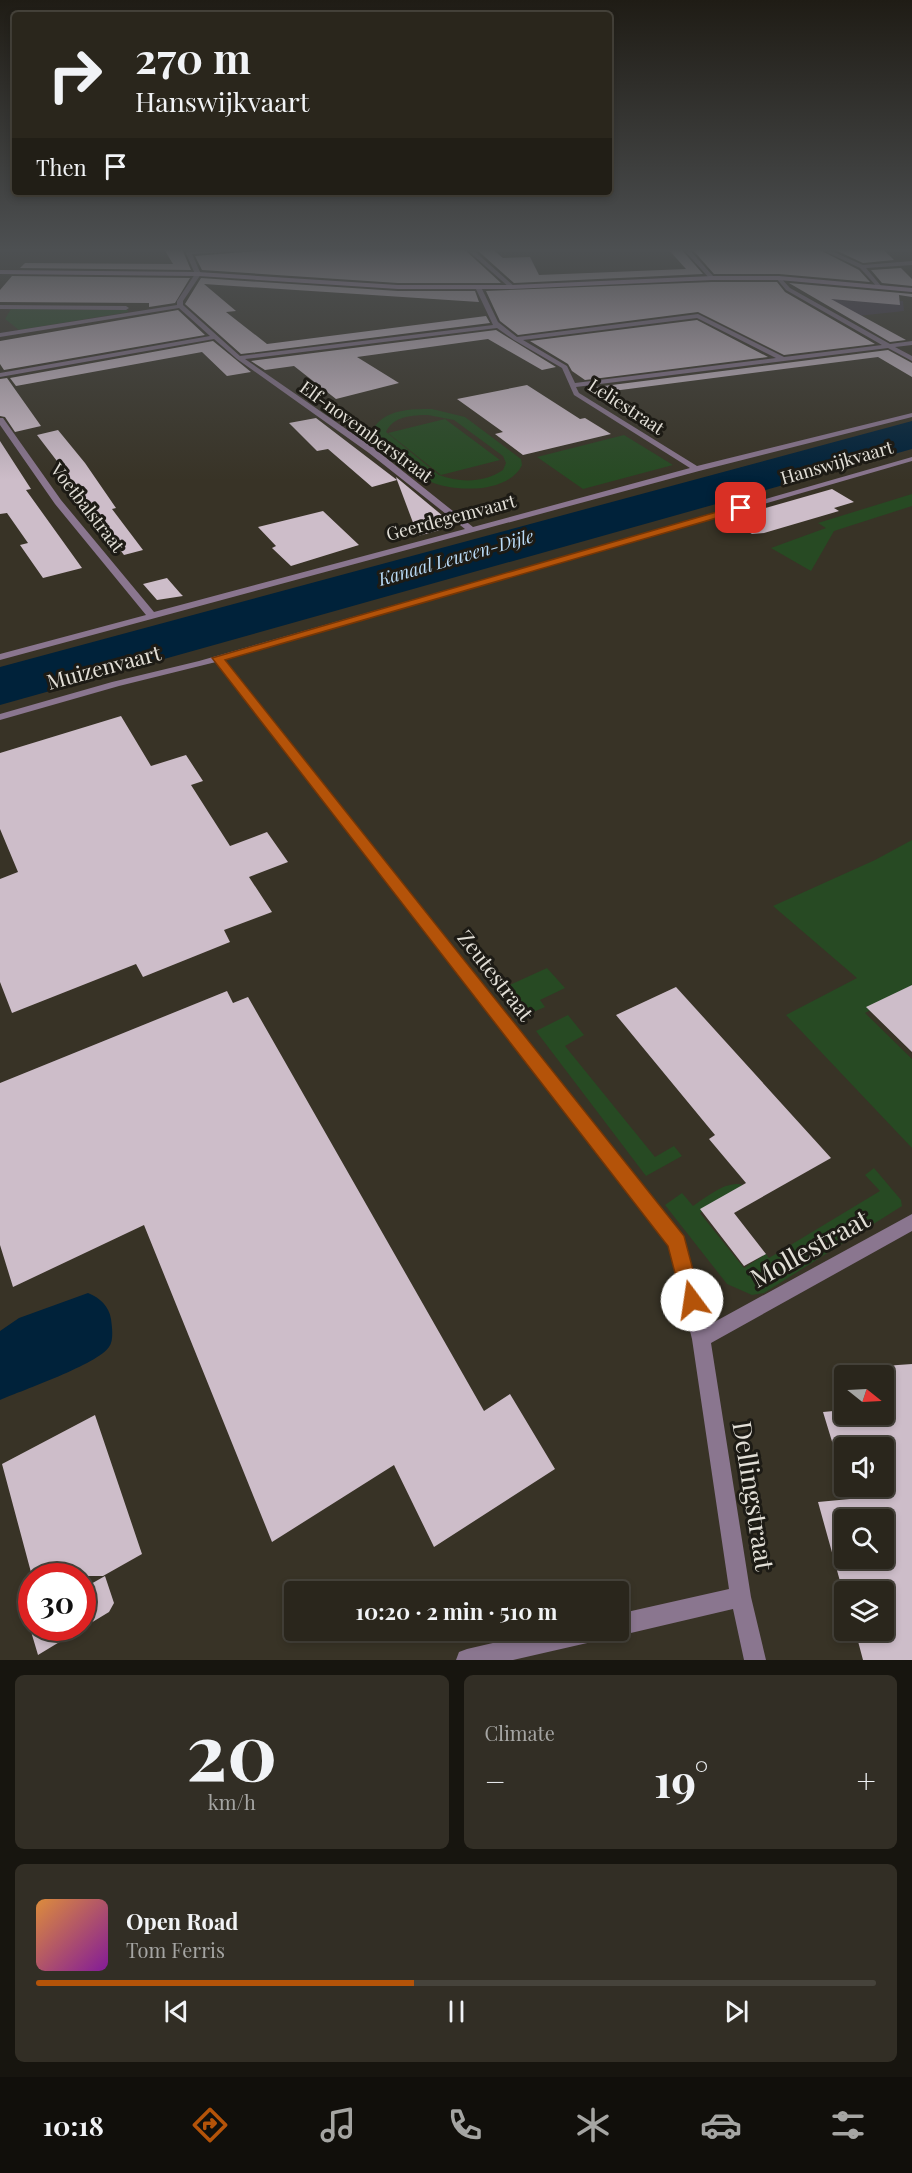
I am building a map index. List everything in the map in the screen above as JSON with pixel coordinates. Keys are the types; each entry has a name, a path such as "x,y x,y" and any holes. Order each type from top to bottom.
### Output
{"street":[{"path":"0,335 53,326"},
{"name":"Elf-novemberstraat","path":"202,326 239,358 372,452 472,530"},
{"path":"239,358 494,326"},
{"name":"Leliestraat","path":"499,326 565,367 576,394 696,469"},
{"path":"516,339 615,326"},
{"path":"719,326 785,360"},
{"path":"854,326 912,360"},
{"path":"0,375 214,337"},
{"path":"572,385 912,343"},
{"name":"Geerdegemvaart","path":"0,657 696,469 912,415"},
{"name":"Voetbalstraat","path":"0,420 58,502 151,615"},
{"name":"Hanswijkvaart","path":"218,658 912,459"},
{"name":"Muizenvaart","path":"0,717 218,658"},
{"name":"Zeutestraat","path":"218,658 677,1242 701,1339"},
{"name":"Mollestraat","path":"701,1339 912,1222"},
{"name":"Dellingstraat","path":"701,1339 741,1597 755,1660"},
{"path":"629,1622 741,1597"},
{"path":"467,1660 549,1641"}],"green space":[{"path":"15,326 40,326 19,330"},
{"path":"432,409 465,417 521,459 522,465 506,481 480,488 452,488 425,479 382,444 376,438 373,429 384,417 391,414 407,410","holes":["428,415 454,420 503,456 506,463 503,470 480,479 447,478 439,475 386,432 393,423 410,416"]},
{"path":"445,419 500,460 441,475 388,433"},
{"path":"624,435 673,465 583,489 537,457"},
{"path":"912,494 912,506 834,531 811,571 771,548 826,528 818,523"},
{"path":"912,840 912,988 865,1013 912,1059 912,1148 786,1015 857,978 773,906 875,860"},
{"path":"547,968 565,988 540,1000 545,1007 524,1016 503,988"},
{"path":"568,1015 584,1035 565,1046 655,1157 674,1146 682,1156 646,1176 536,1031"},
{"path":"874,1168 901,1200 902,1206 764,1293 752,1295 727,1284 665,1205 682,1193 693,1206 725,1186 739,1184 745,1186 700,1213 744,1268 766,1254 769,1258 880,1191 865,1175"}],"water":[{"name":"Kanaal Leuven-Dijle","path":"912,421 912,449 0,705 0,667"},
{"path":"88,1293 103,1303 110,1314 112,1341 109,1347 102,1354 76,1369 0,1400 0,1331 19,1318"}],"building":[{"path":"83,326 196,326 205,335 4,370 0,364 0,341"},
{"path":"210,326 245,326 267,344 404,326 462,326 241,354"},
{"path":"507,326 585,326 518,335"},
{"path":"646,326 709,326 768,357 585,380 572,371 568,364 530,341"},
{"path":"727,326 845,326 875,344 784,355"},
{"path":"863,326 881,326 906,340 890,342"},
{"path":"496,330 556,367 542,370 488,339 357,357 399,383 336,399 294,366 265,370 251,361"},
{"path":"213,341 251,372 227,376 202,352 16,386 10,378"},
{"path":"888,350 912,363 912,377 878,357 605,392 596,387"},
{"path":"7,378 41,426 15,432 5,417 0,416 0,379"},
{"path":"527,385 580,419 585,418 611,434 523,455 495,434 503,432 457,399"},
{"path":"316,418 397,480 372,487 328,449 317,451 289,423"},
{"path":"58,430 85,463 116,508 112,509 143,550 124,555 64,484 73,482 37,435"},
{"path":"0,441 31,489 26,490 82,568 43,578 20,545 28,543 7,513 0,514"},
{"path":"396,477 455,526 418,536"},
{"path":"832,489 854,502 834,508 839,511 764,533 752,534 727,519"},
{"path":"323,511 359,545 291,566 272,548 276,546 258,527"},
{"path":"167,578 183,596 157,600 143,584"},
{"path":"121,716 151,766 186,755 203,781 191,785 230,846 267,832 288,862 249,877 272,912 224,930 230,942 143,977 136,964 12,1013 0,982 0,879 18,872 0,829 0,753"},
{"path":"912,985 912,1052 866,1007"},
{"path":"676,987 831,1158 734,1213 766,1254 744,1266 700,1209 746,1183 709,1139 715,1135 616,1015"},
{"path":"227,991 233,1003 248,997 484,1411 510,1394 555,1469 434,1547 394,1465 272,1542 144,1225 13,1287 0,1245 0,1083"},
{"path":"912,1364 912,1660 863,1660 858,1641 894,1641 894,1581 840,1581 837,1569 894,1569 894,1509 834,1509 834,1560 818,1502 850,1499 849,1497 894,1497 894,1437 834,1437 834,1448 823,1412 834,1411 834,1425 894,1425 894,1365"},
{"path":"95,1415 142,1554 103,1576 96,1576 96,1563 29,1563 2,1464"},
{"path":"105,1576 114,1603 109,1612 96,1620 96,1581"},
{"path":"34,1641 61,1641 38,1655"}],"route":[{"path":"692,1300 677,1242 218,658 741,508"}]}
